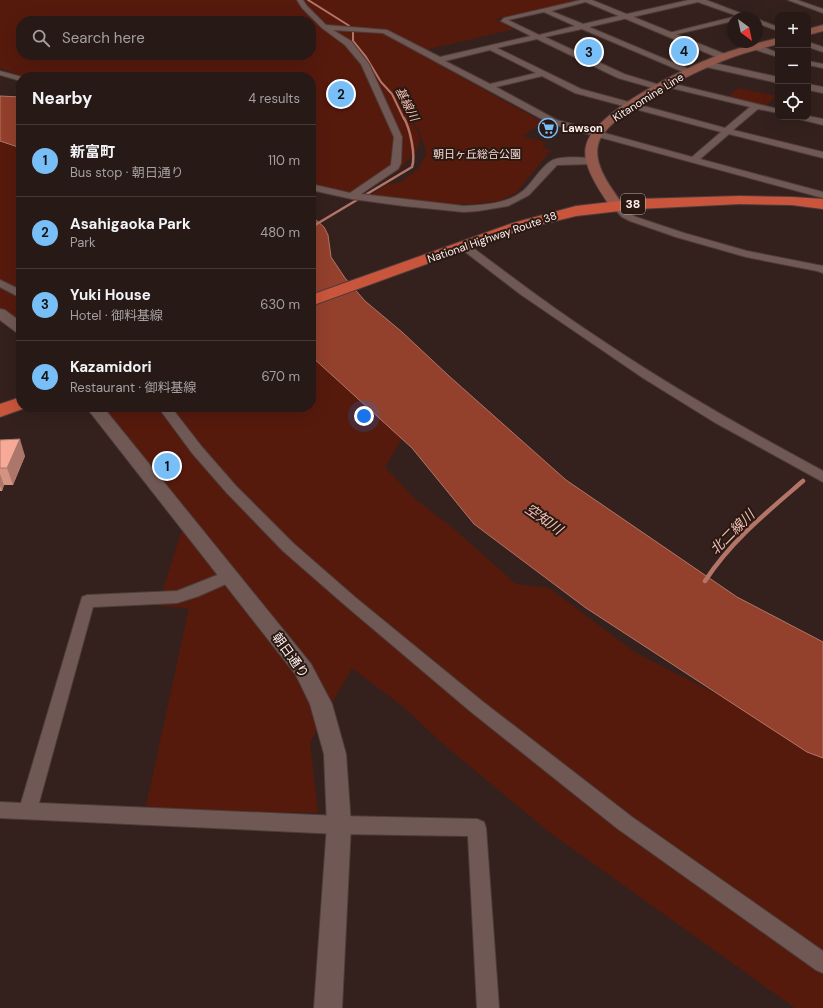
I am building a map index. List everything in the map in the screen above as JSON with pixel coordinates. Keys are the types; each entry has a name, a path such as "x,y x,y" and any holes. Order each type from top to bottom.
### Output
{"highway":[{"name":"National Highway Route 38","path":"316,299 518,226 576,210 617,206 740,200 822,201"},
{"path":"0,411 16,405"}],"main road":[{"path":"811,31 823,28"},
{"name":"Kitanomine Line","path":"763,45 775,42"},
{"name":"Kitanomine Line","path":"597,134 613,118 688,72 705,64 753,48"},
{"path":"597,134 591,147 594,161 599,176 617,206"}],"street":[{"path":"300,0 304,7 313,16"},
{"path":"724,57 587,0 504,20 505,22 621,76 775,110"},
{"path":"438,60 697,0"},
{"path":"700,0 732,12"},
{"path":"795,1 806,0"},
{"path":"795,1 823,11"},
{"path":"544,10 688,72"},
{"path":"316,18 348,44 365,64 398,138 397,163 395,167 352,196"},
{"path":"669,34 727,20"},
{"path":"763,23 775,28"},
{"path":"324,26 384,31 548,120 693,160 822,201"},
{"path":"811,45 823,50"},
{"path":"491,48 578,91 823,155"},
{"path":"759,48 775,54"},
{"path":"811,63 823,61"},
{"path":"811,63 823,66"},
{"path":"705,64 775,79"},
{"path":"0,73 16,78"},
{"path":"488,87 542,74"},
{"path":"811,88 823,90"},
{"path":"693,160 756,106"},
{"path":"811,119 823,122"},
{"path":"316,188 352,196 404,203 464,209 493,207 514,200 526,193 554,163 560,161 594,161"},
{"path":"617,206 625,215 633,219 680,235 746,254 820,268 823,270"},
{"path":"457,249 524,292 640,371 800,466 823,477"},
{"path":"0,283 16,292"},
{"path":"2,317 16,326"},
{"name":"朝日通り","path":"98,412 304,670 321,704 335,754 339,825 328,1008"},
{"path":"168,412 197,450 231,489 288,547 351,602 476,706 626,823 823,963"},
{"path":"28,811 87,601 177,597 194,592 230,576"},
{"path":"0,810 339,825 477,828 488,1008"}],"green space":[{"name":"朝日ヶ丘総合公園","path":"0,0 579,1 495,19 514,29 416,52 542,122 523,136 547,143 541,147 551,150 516,193 500,201 473,204 442,204 371,195 386,185 400,182 417,170 427,154 420,133 405,107 420,137 417,150 400,169 385,179 349,192 316,184 316,72 16,72 16,74 0,68"},
{"path":"739,88 775,96 765,106 727,97"},
{"path":"0,141 16,145 16,325 0,313"},
{"path":"316,354 404,435 385,467 415,499 453,528 516,584 549,588 636,653 789,731 823,745 823,1008 795,1008 549,832 442,743 406,709 352,668 310,742 318,813 160,809 146,806 189,608 158,606 185,520 98,412 316,412"}],"water":[{"path":"0,96 16,97 16,146 0,141"},
{"name":"空知川","path":"316,220 324,227 328,235 331,257 345,278 365,301 402,332 566,480 737,597 823,642 823,758 807,752 586,608 474,524 412,448 316,361"}],"building":[{"path":"20,439 7,468 0,468 0,440"}],"waterway":[{"name":"基線川","path":"308,0 348,25 353,30 353,41 366,57 381,82 392,94 404,119"},
{"name":"基線川","path":"316,224 412,167 412,142 404,118"},
{"name":"北二線川","path":"705,581 715,566 738,540 803,481"}],"place":[{"name":"Kazamidori","path":"684,51"},
{"name":"Yuki House","path":"589,52"},
{"name":"Asahigaoka Park","path":"341,94"},
{"name":"Lawson","path":"548,128"},
{"name":"新富町","path":"167,466"}]}
